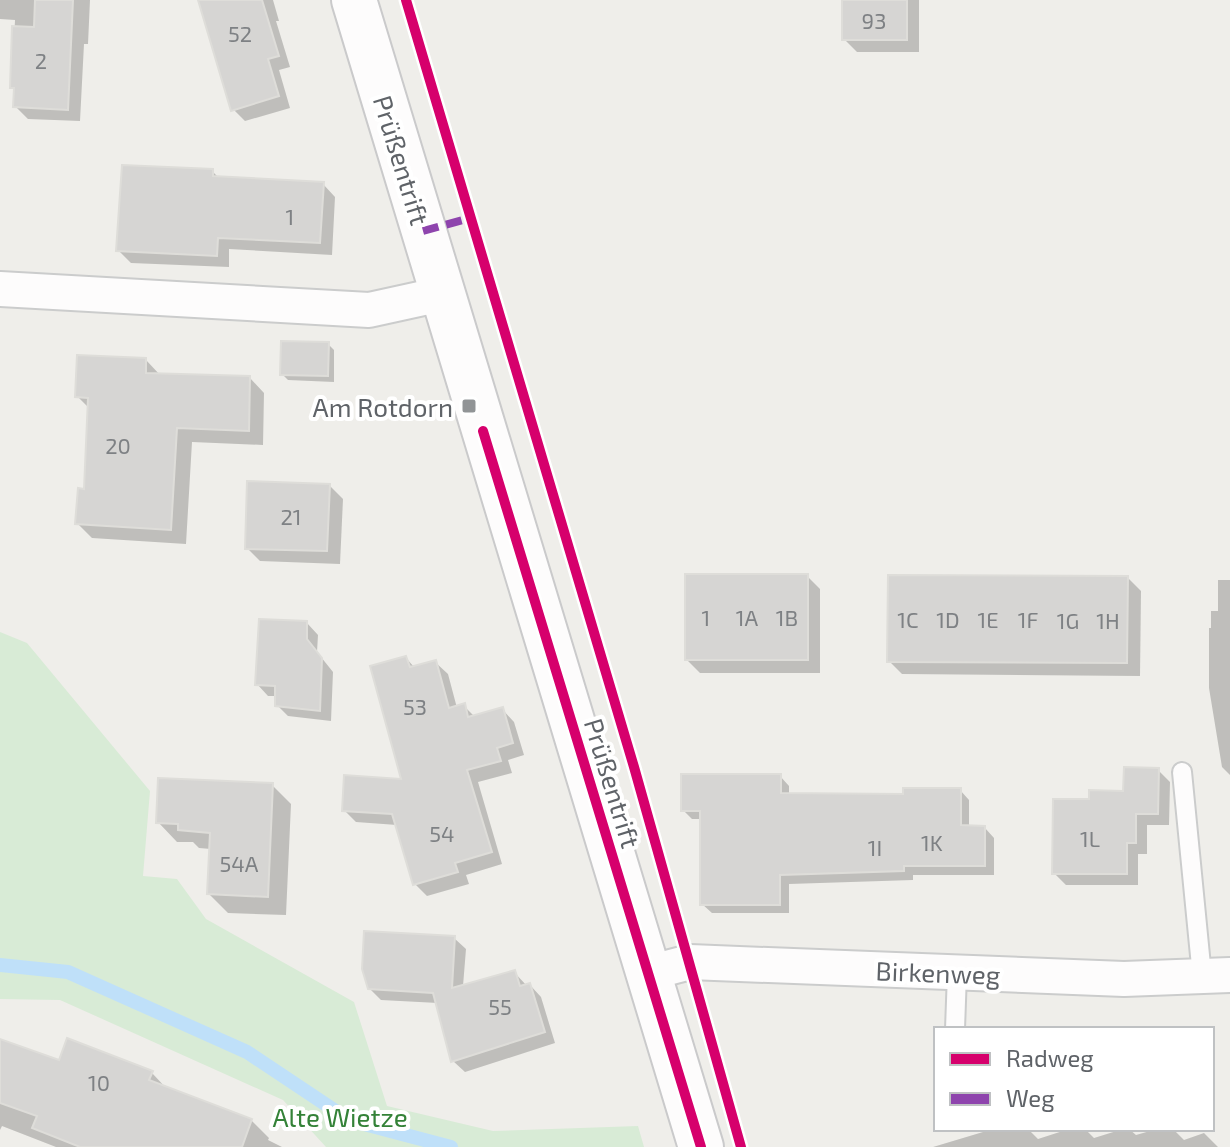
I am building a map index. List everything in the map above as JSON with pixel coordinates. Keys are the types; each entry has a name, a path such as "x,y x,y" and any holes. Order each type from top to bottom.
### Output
{"main road":[{"name":"Prüßentrift","path":"354,0 701,1147"}],"street":[{"path":"0,289 369,310 442,294"},
{"name":"Birkenweg","path":"648,973 690,962 1124,979 1216,976"}],"lane":[{"path":"1182,772 1216,976"},
{"path":"955,1027 957,973"}],"green space":[{"path":"0,632 27,643 150,791 143,876 177,879 206,919 354,1002 387,1106 493,1131 638,1126 644,1147 326,1147 283,1100 60,1000 0,999"}],"building":[{"path":"35,0 73,0 68,110 13,107 14,88 10,88 12,26 34,27"},
{"path":"198,0 262,0 279,56 268,59 279,96 231,111"},
{"path":"842,0 907,0 907,40 842,40"},
{"path":"122,165 213,169 213,176 324,182 320,243 218,238 217,256 116,251"},
{"path":"281,341 329,342 328,376 280,375"},
{"path":"77,355 146,358 146,373 250,376 249,431 177,428 171,530 75,524 78,488 84,489 88,398 75,397"},
{"path":"247,481 330,484 327,551 245,549"},
{"path":"685,574 808,574 808,660 685,660"},
{"path":"888,575 1128,576 1127,663 887,662"},
{"path":"259,619 307,621 307,639 322,658 320,711 275,706 275,686 255,685"},
{"path":"406,656 410,667 436,660 449,708 465,703 468,717 503,707 513,743 497,748 501,761 467,770 492,852 455,863 458,872 413,885 392,814 342,811 344,775 401,779 370,666"},
{"path":"1124,767 1159,768 1158,814 1136,814 1136,843 1127,843 1127,874 1052,874 1053,799 1089,799 1089,790 1123,791"},
{"path":"681,774 781,774 781,793 903,794 903,788 961,788 961,825 985,826 985,866 904,866 904,871 780,875 780,905 700,905 700,811 681,811"},
{"path":"158,778 273,783 268,897 207,894 210,833 178,830 178,824 156,823"},
{"path":"364,931 455,936 452,988 515,970 520,986 530,983 545,1032 451,1062 433,993 368,989 362,969"},
{"path":"67,1038 153,1071 149,1080 252,1119 242,1147 80,1147 32,1128 37,1116 0,1103 0,1039 59,1060"}],"waterway":[{"name":"Alte Wietze","path":"0,965 68,972 247,1052 349,1120 451,1147"}],"marked path":[{"path":"423,231 470,218"}],"cycle path":[{"path":"406,0 634,767 741,1147"},
{"path":"483,431 701,1147"}],"place":[{"name":"Am Rotdorn","path":"469,406"}]}
